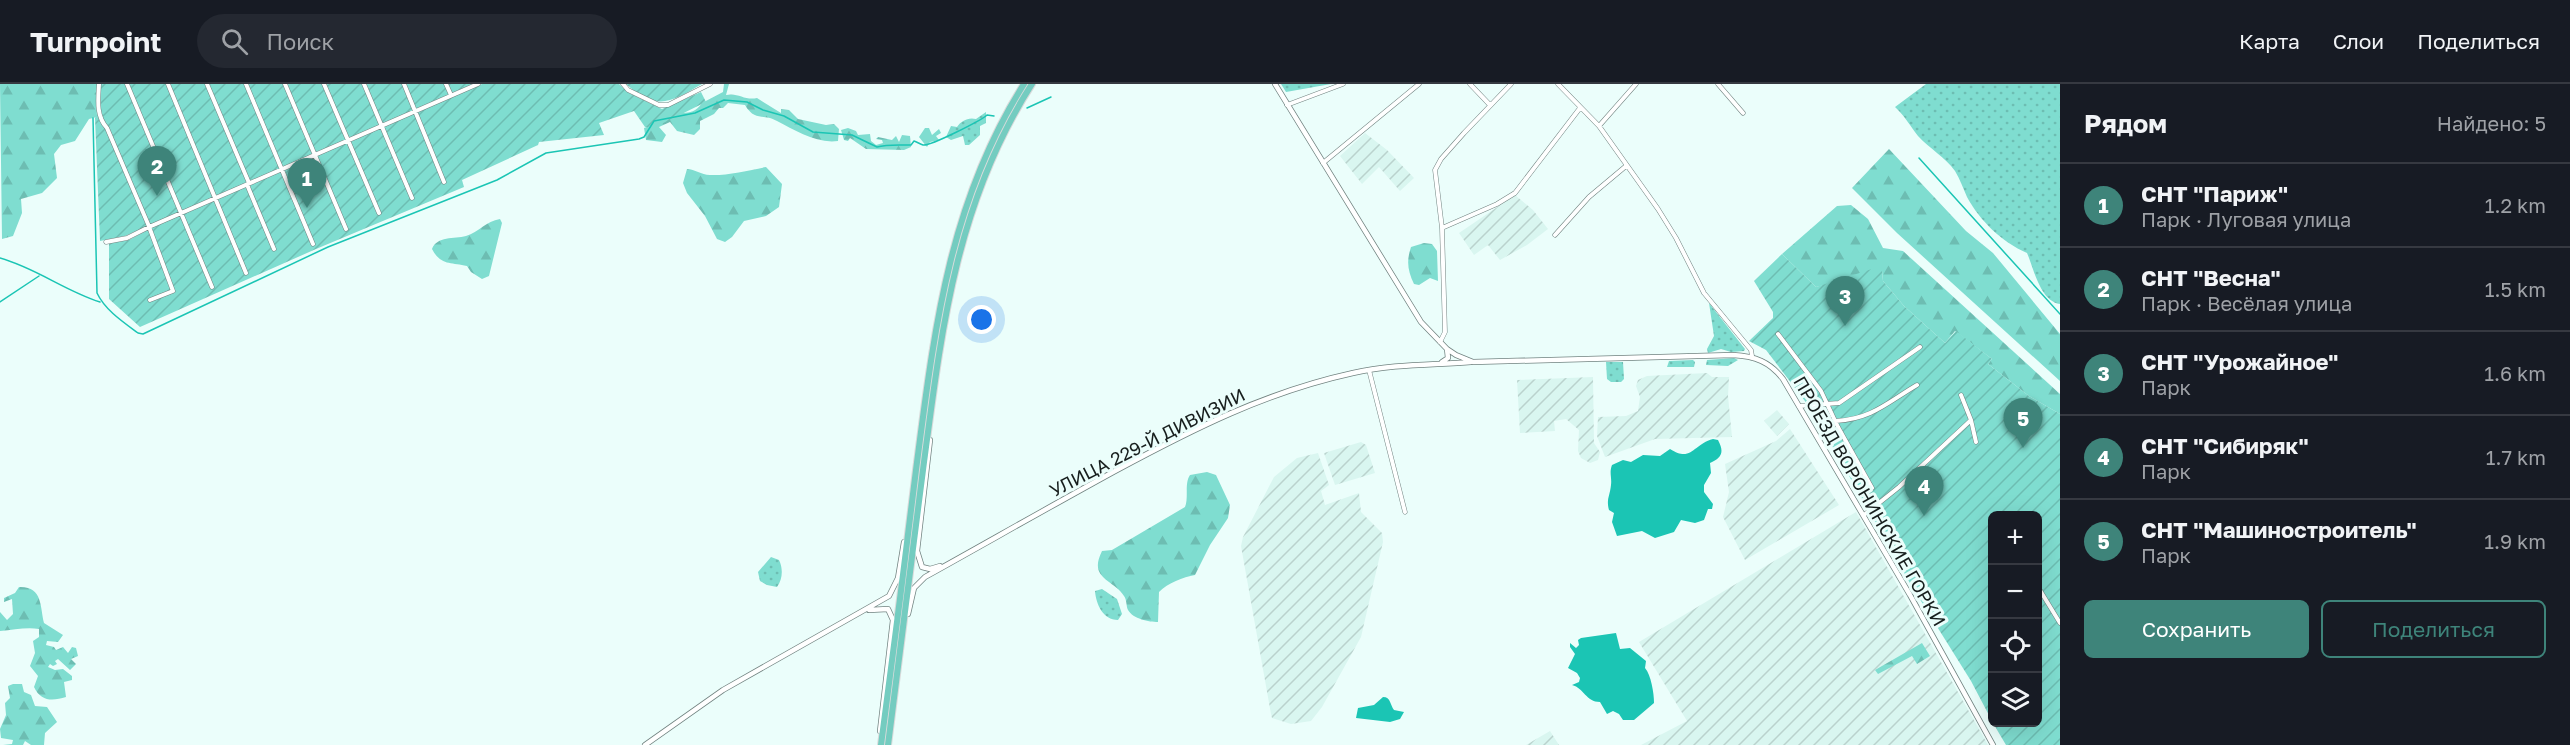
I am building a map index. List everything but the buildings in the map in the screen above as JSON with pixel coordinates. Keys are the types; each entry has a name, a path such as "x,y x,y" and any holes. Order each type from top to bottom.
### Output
{"highway":[{"path":"880,745 933,341 950,258 964,209 980,168 1024,84"},
{"path":"888,745 948,299 968,220 996,150 1032,84"}],"street":[{"path":"99,84 98,109 102,123 107,128 149,227 173,291 150,300"},
{"path":"127,84 212,286"},
{"path":"168,84 246,273"},
{"path":"207,84 274,249"},
{"path":"246,84 313,244"},
{"path":"285,84 346,229"},
{"path":"324,84 379,213"},
{"path":"364,84 412,198"},
{"path":"404,84 444,182"},
{"path":"446,84 451,95"},
{"path":"106,242 127,238 478,84"},
{"path":"622,84 628,90 659,105 668,105 710,84"},
{"path":"1275,84 1421,322 1447,349 1456,355 1473,362 1752,356 1751,350 1704,293 1676,238 1599,126 1558,84"},
{"path":"1287,105 1343,84"},
{"path":"1323,163 1419,84"},
{"path":"1470,84 1491,105"},
{"path":"1440,342 1444,332 1442,228 1435,170 1441,159 1511,84"},
{"path":"1599,126 1636,84"},
{"path":"1718,84 1743,113"},
{"path":"1442,228 1497,204 1515,193 1580,108"},
{"path":"1555,235 1589,197 1626,166"},
{"path":"1778,334 1829,405 1872,488"},
{"path":"1799,406 1839,403 1920,347"},
{"path":"1436,364 1447,360 1447,349"},
{"path":"1436,364 1447,363 1456,355"},
{"name":"ПРОЕЗД ВОРОНИНСКИЕ ГОРКИ","path":"1752,356 1764,361 1778,372 1864,515 1993,745"},
{"name":"УЛИЦА 229-Й ДИВИЗИИ","path":"895,692 902,661 909,607 914,588 925,577 1069,496 1232,411 1275,394 1370,370 1473,362"},
{"path":"1370,370 1405,512"},
{"path":"1836,421 1857,420 1867,416 1917,385"},
{"path":"1961,395 1971,420 1976,442"},
{"path":"932,407 929,453 916,551 919,563 925,568 951,563"},
{"path":"1864,515 1899,487 1971,420"},
{"path":"645,745 723,690 889,596 897,583 912,503"},
{"path":"2042,595 2060,623"},
{"path":"863,611 886,608 891,611 893,620 880,745"}],"shaded area":[{"path":"1365,133 1387,150 1414,178 1400,191 1379,167 1362,184 1340,156"},
{"path":"1515,195 1533,210 1548,229 1527,245 1500,260 1488,245 1474,255 1459,233"},
{"path":"1707,373 1712,377 1729,377 1728,396 1732,437 1655,439 1605,457 1597,436 1598,417 1626,416 1638,411 1640,397 1636,386 1638,380 1647,376"},
{"path":"1593,377 1594,443 1600,452 1598,460 1590,463 1581,458 1578,451 1579,430 1566,419 1554,421 1555,431 1520,433 1517,380"},
{"path":"1777,410 1789,424 1777,436 1764,421"},
{"path":"1790,429 1839,505 1745,560 1723,517 1729,492 1725,464 1776,441"},
{"path":"1713,439 1718,440 1721,455 1710,463 1711,473 1704,485 1704,492 1713,504 1712,509 1708,509 1704,520 1695,523 1681,520 1674,532 1655,538 1642,531 1617,536 1612,522 1614,513 1609,510 1608,503 1612,465 1623,460 1631,462 1643,455 1660,456 1670,449 1677,453 1688,453"},
{"path":"1361,442 1366,445 1375,473 1335,485 1324,453"},
{"path":"1318,453 1329,485 1321,491 1325,505 1359,493 1361,512 1382,533 1383,542 1361,637 1322,707 1311,721 1291,724 1272,718 1241,546 1243,537 1274,477 1297,458"},
{"path":"1856,512 1988,745 1641,745 1687,721 1639,642"},
{"path":"1616,633 1620,649 1630,648 1646,661 1645,668 1652,684 1654,703 1634,720 1623,720 1613,711 1607,714 1600,702 1591,700 1572,685 1579,682 1580,678 1577,673 1568,668 1575,654 1570,643 1576,648 1581,638"},
{"path":"1383,697 1389,700 1394,710 1404,712 1400,719 1390,722 1356,718 1358,708 1374,705"},
{"path":"1550,731 1559,745 1526,745"}],"green space":[{"path":"0,84 96,84 97,117 89,119 75,141 61,145 54,154 57,178 42,193 21,199 22,213 13,236 2,239"},
{"path":"92,84 473,84 125,236 100,241 95,118 99,111"},
{"path":"482,84 619,84 629,93 662,109 701,92 706,102 653,128 645,127 634,111 599,123 604,135 539,142 538,145 462,180 464,187 140,327 109,299 109,243 129,240 151,228"},
{"path":"626,84 702,84 673,99 655,101 637,93"},
{"path":"724,84 729,84 726,95 757,98 781,113 781,109 789,110 798,119 826,125 834,124 839,129 838,141 814,138 772,119 752,114 745,105 728,103 700,121 700,129 694,135 677,131 670,122 659,127 666,135 662,142 646,140 644,128 671,114 686,113 698,108 702,103 723,92"},
{"path":"1281,84 1331,84 1286,92"},
{"path":"1926,84 2060,84 2060,304 2053,302 2043,291 2027,253 2000,237 1985,222 1972,206 1955,171 1918,136 1895,107"},
{"path":"986,112 986,123 980,126 980,135 969,145 965,145 963,136 951,140 946,137 951,126 957,127 965,120 976,119"},
{"path":"848,128 856,131 858,135 870,134 871,141 876,145 883,143 882,140 876,139 878,137 892,140 896,136 899,142 902,135 910,136 911,147 904,150 866,149 850,138 848,141 844,140 841,130"},
{"path":"925,128 929,128 932,135 939,129 941,133 936,136 939,140 930,142 927,147 919,137"},
{"path":"1889,149 1966,231 1993,253 2060,334 2060,381 1897,233 1852,188"},
{"path":"766,167 782,184 779,207 766,216 744,221 732,237 725,242 717,239 705,216 687,193 683,183 687,169 707,175 716,175"},
{"path":"1851,205 1868,219 1883,248 1903,251 2060,394 2060,414 2029,396 1988,364 1992,359 1955,331 1945,343 1904,306 1883,281 1882,271 1816,287 1782,254 1837,206"},
{"path":"500,219 502,223 489,276 482,279 471,272 467,266 443,261 432,249 442,240 466,236"},
{"path":"1424,243 1432,244 1437,251 1438,281 1430,278 1419,285 1414,284 1412,279 1408,266 1409,257 1411,247"},
{"path":"1782,254 1816,287 1878,267 1882,271 1883,281 1904,306 1945,343 1956,331 1992,359 1988,364 2029,396 2060,414 2060,745 2006,745 1995,727 2042,727 2042,511 1988,511 1988,713 1971,681 1911,585 1811,409 1766,350 1749,341 1773,318 1773,312 1754,281"},
{"path":"1709,303 1745,349 1744,351 1731,352 1721,349 1708,353 1707,349 1714,336"},
{"path":"1734,358 1738,360 1728,366 1706,365 1707,360"},
{"path":"1693,360 1694,367 1667,367 1669,361"},
{"path":"1606,362 1623,362 1624,379 1621,382 1611,382 1607,379"},
{"path":"1207,472 1216,475 1230,505 1228,518 1210,545 1195,575 1176,581 1159,592 1158,622 1137,618 1128,610 1125,598 1119,590 1100,573 1098,560 1102,551 1112,550 1185,507 1187,482 1190,475"},
{"path":"771,557 779,560 781,566 782,574 777,587 760,581 758,572"},
{"path":"19,587 32,590 36,594 41,604 44,623 63,635 58,642 47,641 46,645 56,650 63,647 68,653 72,647 76,648 78,656 71,659 76,664 70,670 58,659 55,661 57,664 53,666 50,664 48,667 55,670 63,669 72,676 72,680 64,682 66,697 44,698 34,687 38,676 30,666 35,653 33,641 39,637 39,629 0,631 0,612 7,620 13,614 12,599 4,602 4,598 15,593"},
{"path":"1102,589 1117,599 1122,614 1118,620 1108,617 1099,606 1095,591"},
{"path":"1922,643 1930,656 1917,664 1912,656 1878,674 1875,670"},
{"path":"22,684 24,692 31,695 35,706 47,707 57,722 45,733 44,745 31,745 25,741 23,745 3,745 12,744 13,740 1,738 0,729 6,715 5,703 10,698 8,686"}],"waterway":[{"path":"1027,108 1051,97"},
{"path":"93,118 97,293 115,315 138,333 143,334 328,247 497,180 546,153 639,139 644,137 654,121 695,113 724,100 747,102 763,110 784,116 813,132 852,135 877,147 911,145 914,141 923,145 928,144 987,115 994,116"},
{"path":"1919,158 2060,314"},
{"path":"0,258 100,302"},
{"path":"0,302 39,276"}],"place":[{"name":"СНТ \"Весна\"","path":"157,196"},
{"name":"СНТ \"Париж\"","path":"307,208"},
{"name":"СНТ \"Урожайное\"","path":"1845,326"},
{"name":"СНТ \"Машиностроитель\"","path":"2023,448"},
{"name":"СНТ \"Сибиряк\"","path":"1924,516"}]}
